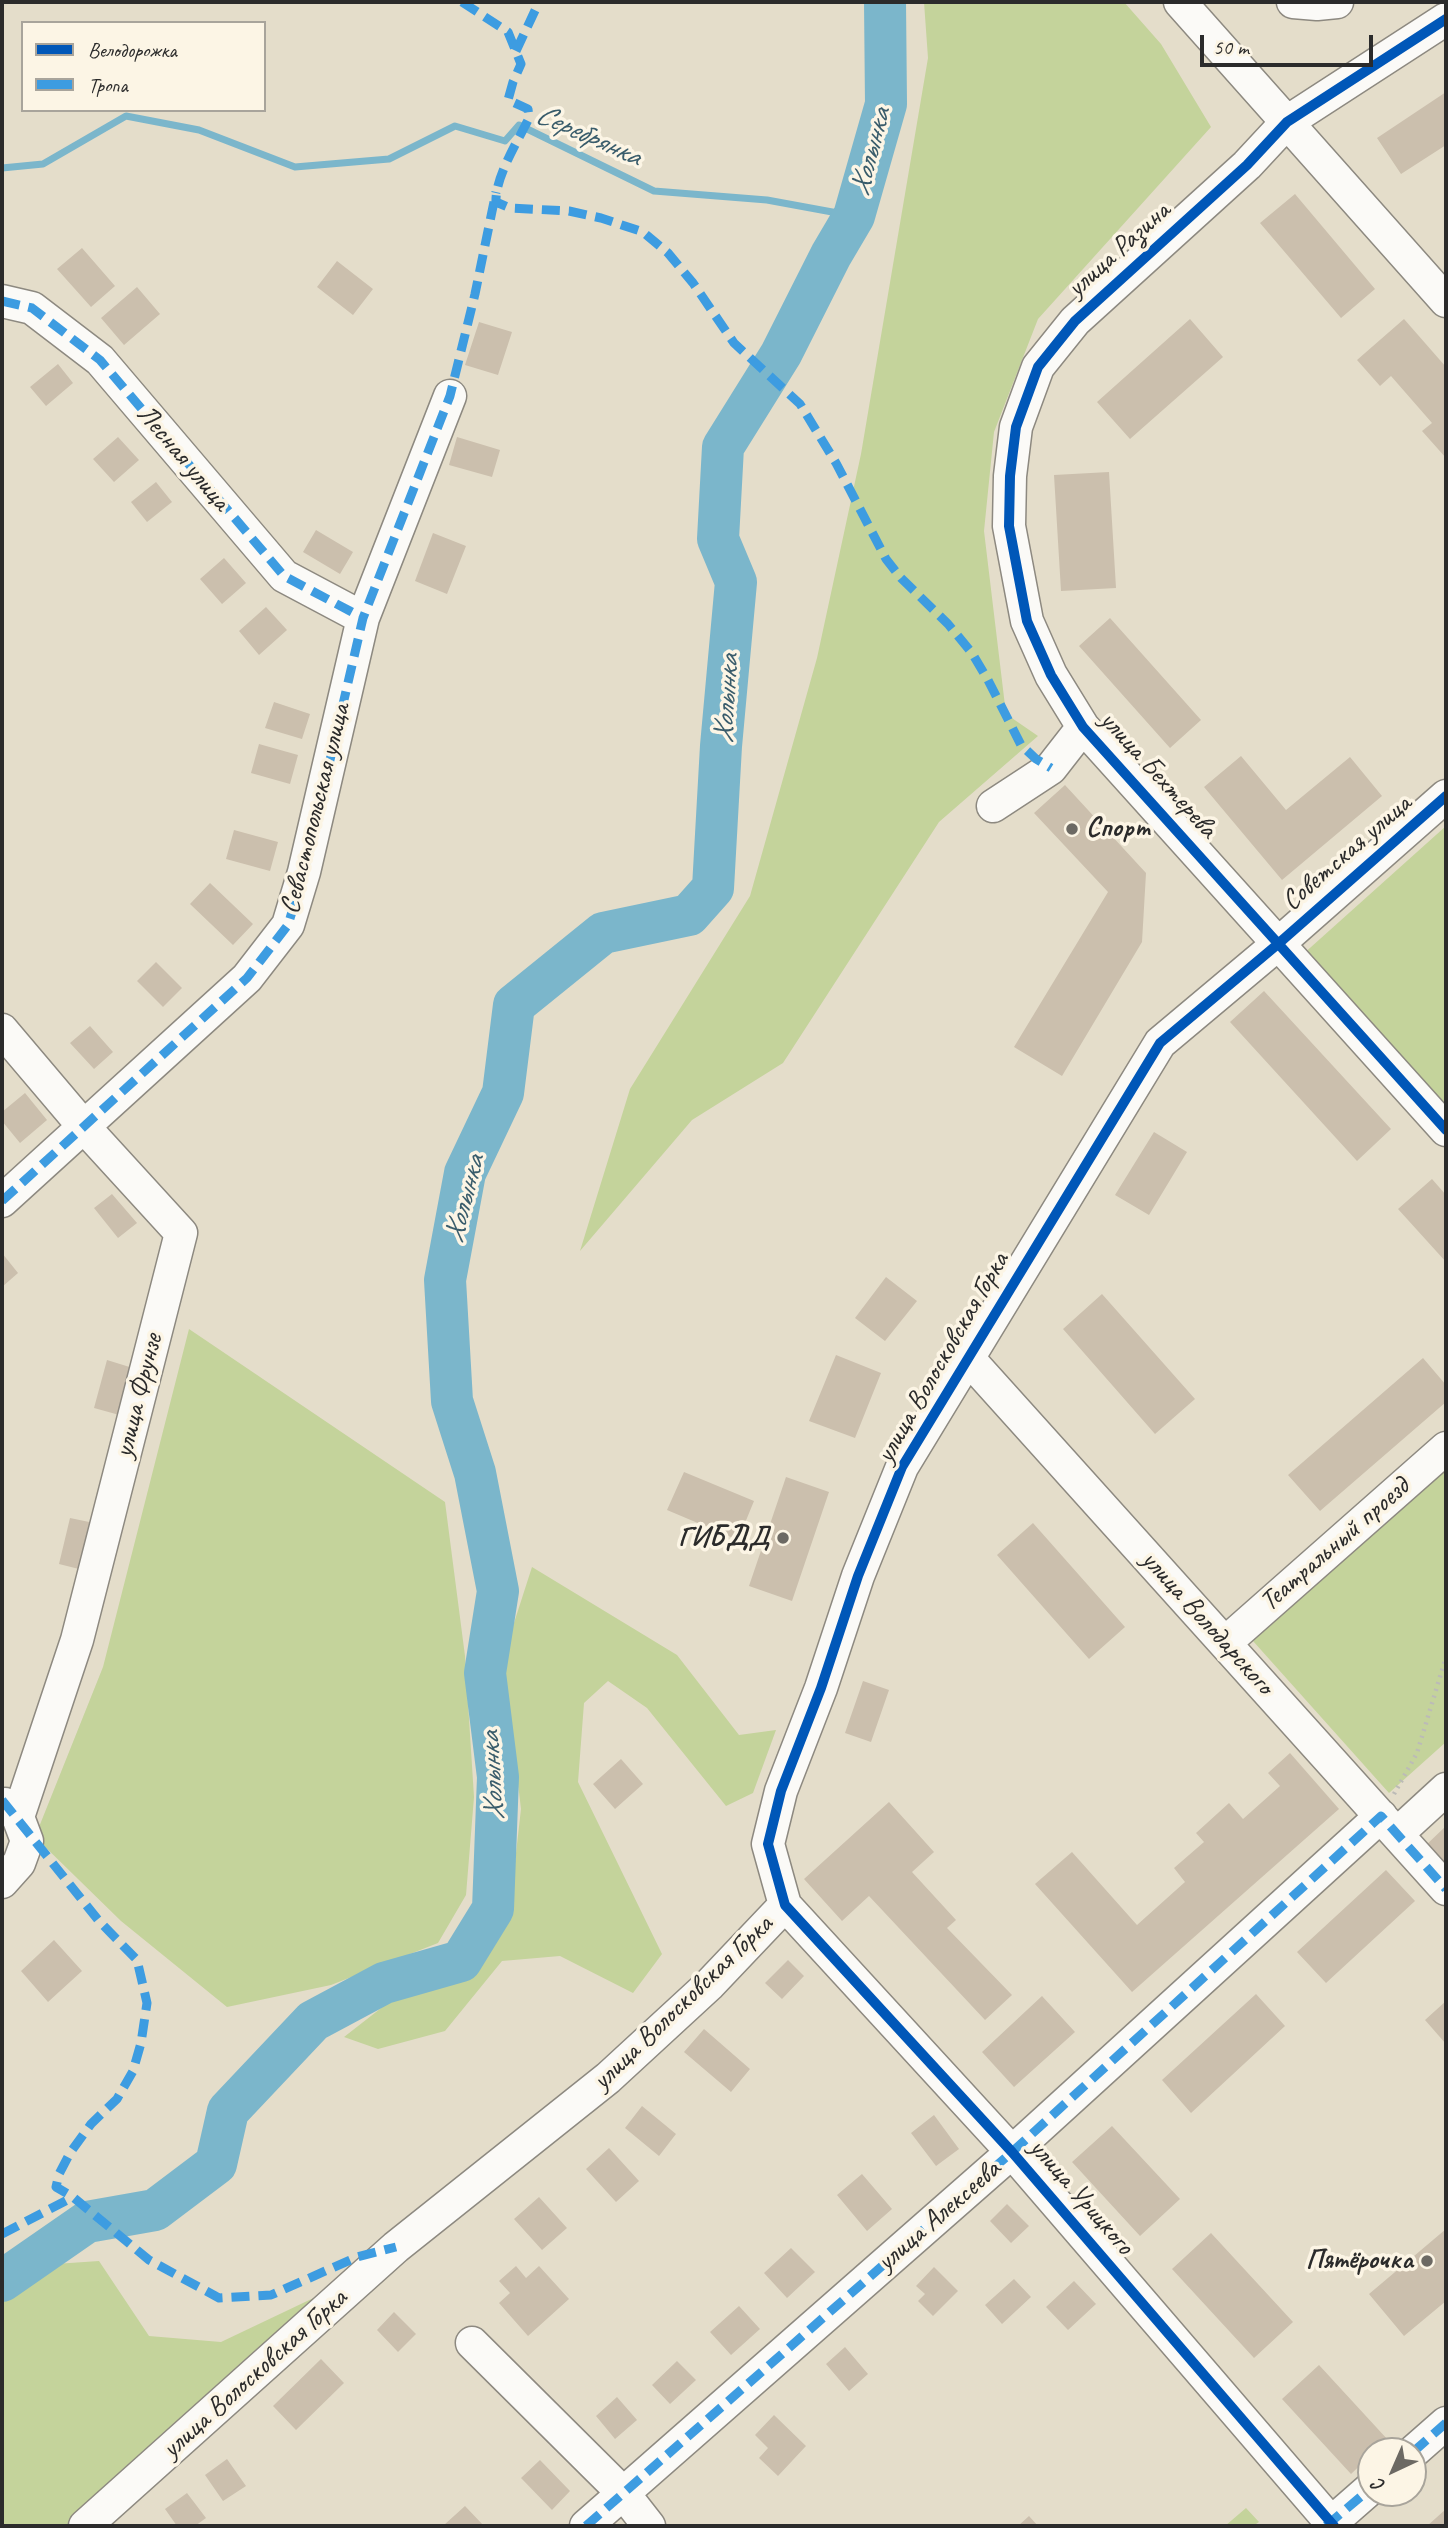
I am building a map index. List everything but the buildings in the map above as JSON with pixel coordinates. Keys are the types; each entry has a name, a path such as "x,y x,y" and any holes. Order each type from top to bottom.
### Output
{"street":[{"path":"1180,2 1446,301"},
{"path":"1293,2 1337,2"},
{"name":"улица Разина","path":"1027,621 1009,526 1010,476 1016,427 1038,367 1075,321 1247,165 1287,122 1446,19"},
{"name":"Лесная улица","path":"2,301 32,308 100,360 284,576 363,618"},
{"name":"Севастопольская улица","path":"2,1201 247,978 288,925 304,872 363,618 450,396"},
{"name":"улица Бехтерева","path":"1027,621 1051,675 1083,727 1446,1130"},
{"path":"993,806 1051,768 1083,727"},
{"name":"Советская улица","path":"1278,944 1446,796"},
{"name":"улица Волосковская Горка","path":"85,2526 396,2247 608,2078 709,1985 785,1905 768,1844 781,1791 821,1688 858,1576 902,1467 1160,1043 1278,944"},
{"name":"улица Фрунзе","path":"2,1030 85,1128 181,1233 77,1640 10,1809"},
{"name":"улица Володарского","path":"967,1357 1446,1889"},
{"name":"Театральный проезд","path":"1224,1643 1446,1448"},
{"name":"улица Алексеева","path":"586,2526 1389,1825 1446,1789"},
{"path":"2,1882 19,1863 27,1841 10,1809"},
{"name":"улица Урицкого","path":"785,1905 1012,2152 1332,2524"},
{"path":"472,2343 624,2494 649,2526"},
{"path":"1427,2440 1446,2423"},
{"path":"1332,2524 1357,2501"}],"path":[{"path":"1389,1825 1418,1753 1446,1657"}],"green space":[{"path":"924,2 1124,2 1161,44 1211,127 1038,319 994,432 984,531 1006,714 1038,736 939,822 783,1063 692,1120 580,1251 630,1089 750,896 817,658 861,454 928,58"},
{"path":"1446,826 1446,1111 1301,956"},
{"path":"189,1329 445,1502 465,1656 474,1797 466,1895 438,1943 331,1985 227,2007 121,1921 35,1837 103,1667"},
{"path":"1446,1467 1446,1742 1389,1793 1253,1641"},
{"path":"532,1567 677,1655 739,1735 776,1730 753,1793 726,1806 647,1708 608,1681 584,1703 578,1782 662,1954 633,1993 560,1956 502,1961 445,2031 378,2049 344,2037 403,1991 478,1965 511,1897 521,1809 503,1657"},
{"path":"99,2261 149,2336 221,2342 366,2273 81,2526 2,2526 2,2292 55,2264"},
{"path":"1246,2508 1259,2522 1253,2526 1225,2526"}],"waterway":[{"name":"Холынка","path":"2,2281 87,2222 155,2210 216,2164 228,2111 313,2021 384,1983 461,1961 493,1909 498,1777 485,1673 498,1591 475,1473 452,1401 445,1280 465,1173 503,1093 514,1005 603,933 689,915 713,888 721,746 736,582 718,539 723,447 781,354 854,216 886,104 885,2"},
{"name":"Серебрянка","path":"2,168 43,164 126,116 199,130 295,167 389,159 455,126 505,141 519,125 654,191 767,200 854,216"}],"marked path":[{"path":"462,2 508,32 521,64 508,100 528,109 529,118 503,170 496,202 510,208 569,211 601,218 643,232 668,253 693,283 734,343 800,404 836,463 886,559 972,653 1021,745 1051,768"},
{"path":"516,51 539,2"},
{"path":"2,1201 247,978 288,925 304,872 363,618 450,396 496,192"},
{"path":"2,301 32,308 100,360 284,576 363,618"},
{"path":"2,1800 99,1921 137,1960 147,2003 141,2043 133,2071 117,2099 91,2124 70,2153 59,2174 56,2187 73,2197 149,2260 219,2298 271,2295 357,2257 396,2247"},
{"path":"586,2526 1012,2152 1381,1816 1446,1889"},
{"path":"2,2234 73,2197"},
{"path":"1427,2440 1446,2423"},
{"path":"1326,2526 1357,2500"}],"cycle path":[{"path":"1446,19 1287,122 1247,165 1075,321 1038,367 1016,427 1010,476 1009,526 1027,621 1051,675 1083,727 1446,1130"},
{"path":"1334,2526 1012,2152 785,1905 768,1844 781,1791 821,1688 858,1576 902,1467 1160,1043 1278,944 1446,796"}],"place":[{"name":"Спорт","path":"1072,829"},
{"name":"ГИБДД","path":"783,1538"},
{"name":"Пятёрочка","path":"1427,2261"}]}
